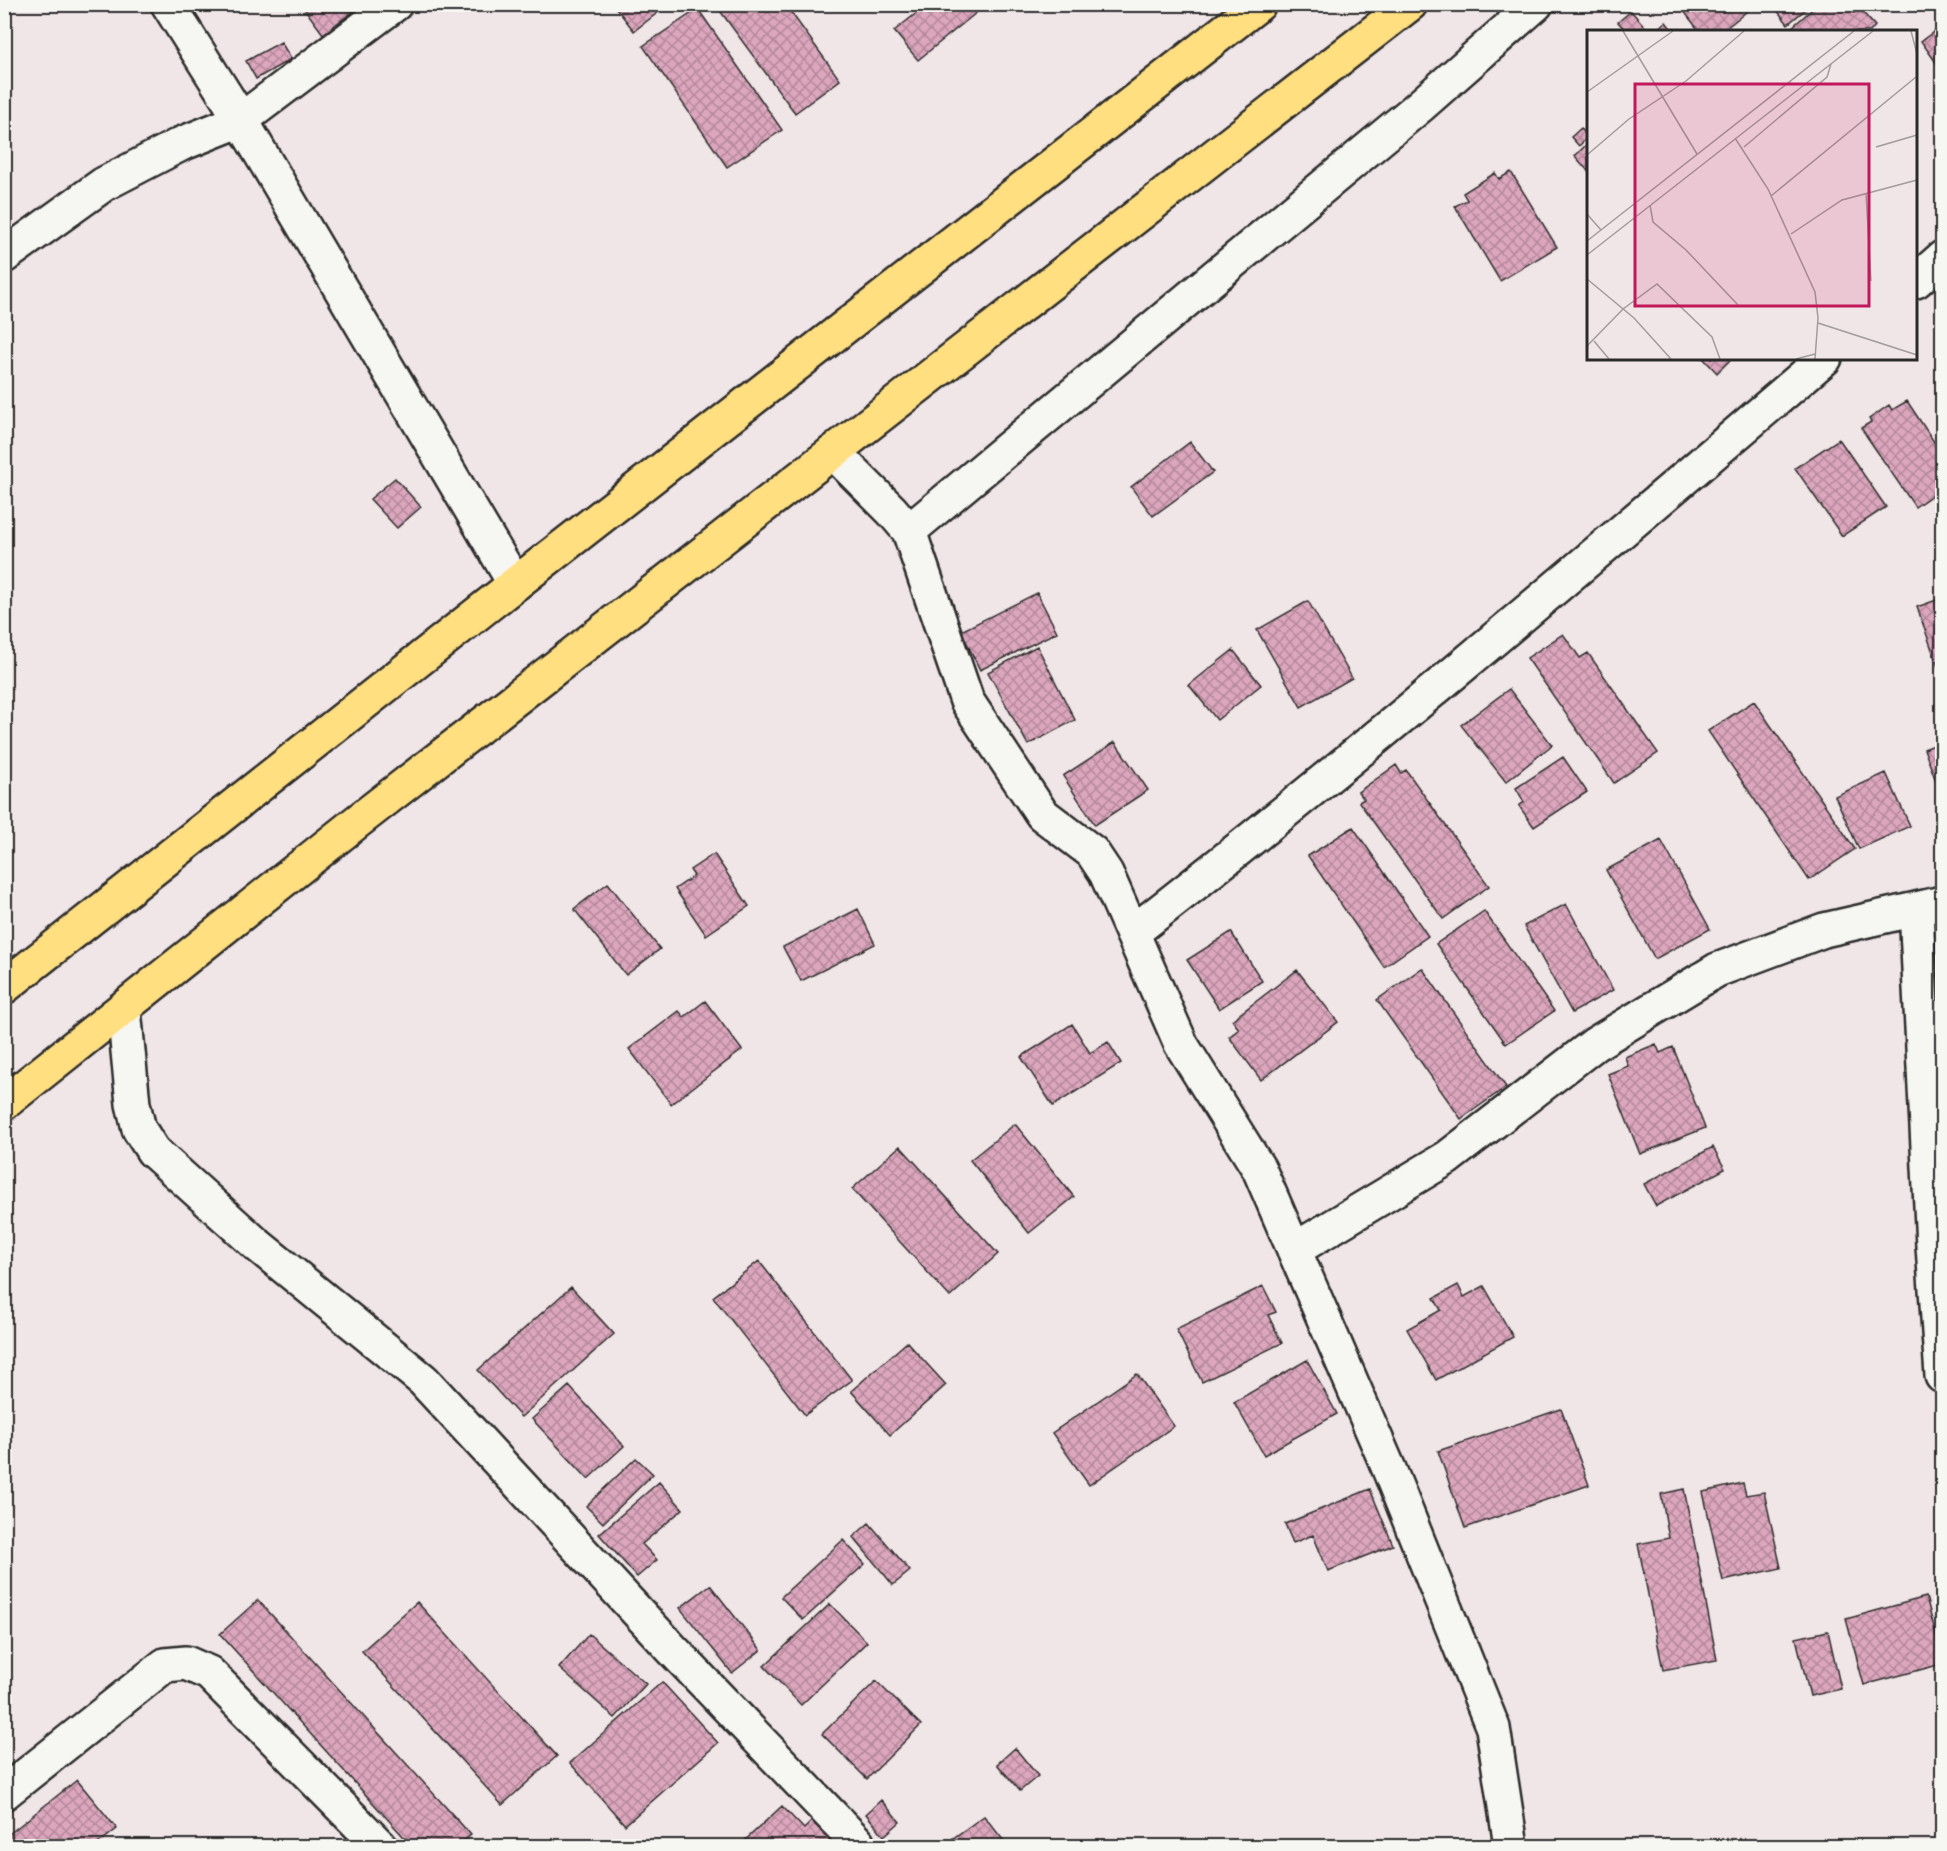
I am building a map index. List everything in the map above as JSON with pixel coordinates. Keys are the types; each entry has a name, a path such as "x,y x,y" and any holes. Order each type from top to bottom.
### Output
{"highway":[{"path":"4,987 515,584 1259,4"},
{"path":"4,1103 358,821 1410,4"}],"street":[{"path":"168,4 241,120 515,584"},
{"path":"4,256 104,184 181,144 241,120 395,4"},
{"path":"909,531 1420,106 1536,4"},
{"path":"1917,280 1942,258"},
{"path":"1132,933 1256,836 1659,501 1823,360"},
{"path":"833,452 909,531 967,701 1042,814 1092,852 1106,873 1181,1044 1259,1169 1389,1469 1493,1728 1511,1846"},
{"path":"1294,1250 1447,1158 1595,1044 1717,970 1824,930 1929,906 1933,1246 1942,1376"},
{"path":"124,1009 133,1104 139,1129 153,1150 255,1243 423,1380 663,1639 857,1842"},
{"path":"4,1793 165,1665 186,1663 209,1673 380,1846"}],"building":[{"path":"301,4 363,4 323,34"},
{"path":"613,4 669,4 634,31"},
{"path":"715,4 785,4 840,80 795,113"},
{"path":"928,4 987,4 918,60 894,31"},
{"path":"1691,4 1756,4 1724,30 1698,30 1683,10"},
{"path":"1772,4 1812,4 1788,24"},
{"path":"1818,4 1846,4 1854,13 1859,8 1875,26 1872,30 1790,29"},
{"path":"698,9 782,130 727,167 643,46"},
{"path":"1631,11 1648,30 1625,30 1618,22"},
{"path":"1666,22 1672,30 1656,30"},
{"path":"1942,26 1942,71 1921,41"},
{"path":"281,42 291,59 256,79 246,61"},
{"path":"1581,128 1587,136 1579,146 1571,137"},
{"path":"1587,144 1587,170 1575,156"},
{"path":"1511,172 1557,247 1500,281 1455,206 1467,200 1463,193 1495,173 1499,179"},
{"path":"1705,360 1730,360 1717,373"},
{"path":"1907,401 1942,454 1942,488 1915,507 1861,428 1871,422 1869,419 1889,405 1892,410"},
{"path":"1839,439 1886,507 1842,536 1795,468"},
{"path":"1190,442 1213,472 1153,516 1131,487"},
{"path":"395,478 421,507 397,528 370,499"},
{"path":"1037,593 1057,632 980,670 961,631"},
{"path":"1942,598 1942,678 1917,607"},
{"path":"1308,601 1352,678 1301,707 1257,630"},
{"path":"1563,634 1580,658 1588,653 1658,753 1614,783 1527,658"},
{"path":"1037,646 1075,720 1028,745 988,672"},
{"path":"1233,650 1261,685 1217,720 1189,685"},
{"path":"1509,689 1552,745 1506,782 1461,725"},
{"path":"1754,701 1855,849 1809,880 1708,731"},
{"path":"1115,742 1148,790 1095,825 1063,776"},
{"path":"1942,742 1942,797 1924,749"},
{"path":"1563,757 1587,792 1534,827 1519,806 1524,802 1516,788"},
{"path":"1396,765 1401,773 1406,770 1489,886 1443,919 1359,802 1364,799 1358,792"},
{"path":"1886,773 1910,826 1859,849 1835,796"},
{"path":"1353,827 1428,936 1384,967 1308,856"},
{"path":"1661,840 1710,929 1655,959 1606,870"},
{"path":"714,854 749,906 706,935 675,889 694,876 690,870"},
{"path":"608,883 660,949 626,975 574,909"},
{"path":"1566,904 1613,990 1572,1013 1524,926"},
{"path":"858,909 875,944 801,981 783,947"},
{"path":"1484,911 1554,1011 1506,1044 1436,944"},
{"path":"1231,932 1262,981 1219,1009 1187,960"},
{"path":"1942,946 1942,996 1935,947"},
{"path":"1422,968 1506,1087 1461,1119 1377,1000"},
{"path":"1297,970 1338,1022 1261,1080 1229,1037 1239,1029 1232,1020"},
{"path":"705,1001 742,1050 671,1104 629,1049 679,1011 684,1017"},
{"path":"1072,1024 1090,1053 1108,1042 1121,1063 1053,1106 1021,1057"},
{"path":"1656,1044 1660,1053 1673,1047 1705,1128 1640,1154 1608,1074 1628,1066 1625,1057"},
{"path":"1015,1124 1074,1197 1029,1233 970,1160"},
{"path":"900,1146 998,1254 950,1297 852,1189"},
{"path":"1713,1147 1725,1169 1656,1206 1644,1184"},
{"path":"759,1261 852,1380 805,1415 713,1297"},
{"path":"1458,1285 1464,1297 1484,1286 1513,1337 1436,1380 1407,1329 1441,1310 1434,1298"},
{"path":"1263,1286 1276,1312 1268,1315 1282,1343 1202,1382 1176,1329"},
{"path":"571,1287 614,1334 521,1417 478,1370"},
{"path":"907,1342 946,1385 890,1435 851,1391"},
{"path":"1307,1360 1337,1414 1264,1455 1234,1402"},
{"path":"1137,1374 1174,1426 1089,1485 1052,1433"},
{"path":"569,1386 624,1446 588,1479 532,1419"},
{"path":"1561,1409 1589,1485 1465,1528 1438,1451"},
{"path":"636,1458 653,1474 603,1523 586,1506"},
{"path":"659,1482 683,1509 642,1544 657,1560 637,1577 599,1534"},
{"path":"1743,1483 1746,1495 1764,1492 1781,1568 1723,1581 1703,1492"},
{"path":"1370,1489 1393,1545 1328,1571 1313,1535 1293,1543 1285,1524"},
{"path":"1684,1489 1717,1660 1663,1670 1638,1544 1669,1538 1661,1494"},
{"path":"869,1523 910,1571 893,1585 853,1537"},
{"path":"843,1540 865,1564 803,1620 781,1597"},
{"path":"710,1585 761,1650 732,1673 680,1608"},
{"path":"1926,1597 1942,1664 1864,1685 1846,1619"},
{"path":"258,1600 471,1835 458,1846 412,1846 220,1634"},
{"path":"417,1602 557,1756 502,1805 362,1651"},
{"path":"830,1604 867,1642 801,1705 764,1666"},
{"path":"1828,1631 1841,1689 1810,1696 1796,1638"},
{"path":"589,1634 646,1684 615,1718 559,1668"},
{"path":"876,1681 921,1725 867,1779 822,1734"},
{"path":"662,1682 718,1743 625,1825 570,1763"},
{"path":"1015,1748 1038,1776 1020,1791 997,1764"},
{"path":"77,1780 117,1829 95,1846 4,1846 4,1838"},
{"path":"881,1800 900,1822 884,1836 866,1814"},
{"path":"782,1806 804,1829 812,1821 830,1840 823,1846 739,1846"},
{"path":"984,1816 1008,1846 942,1846"}]}
